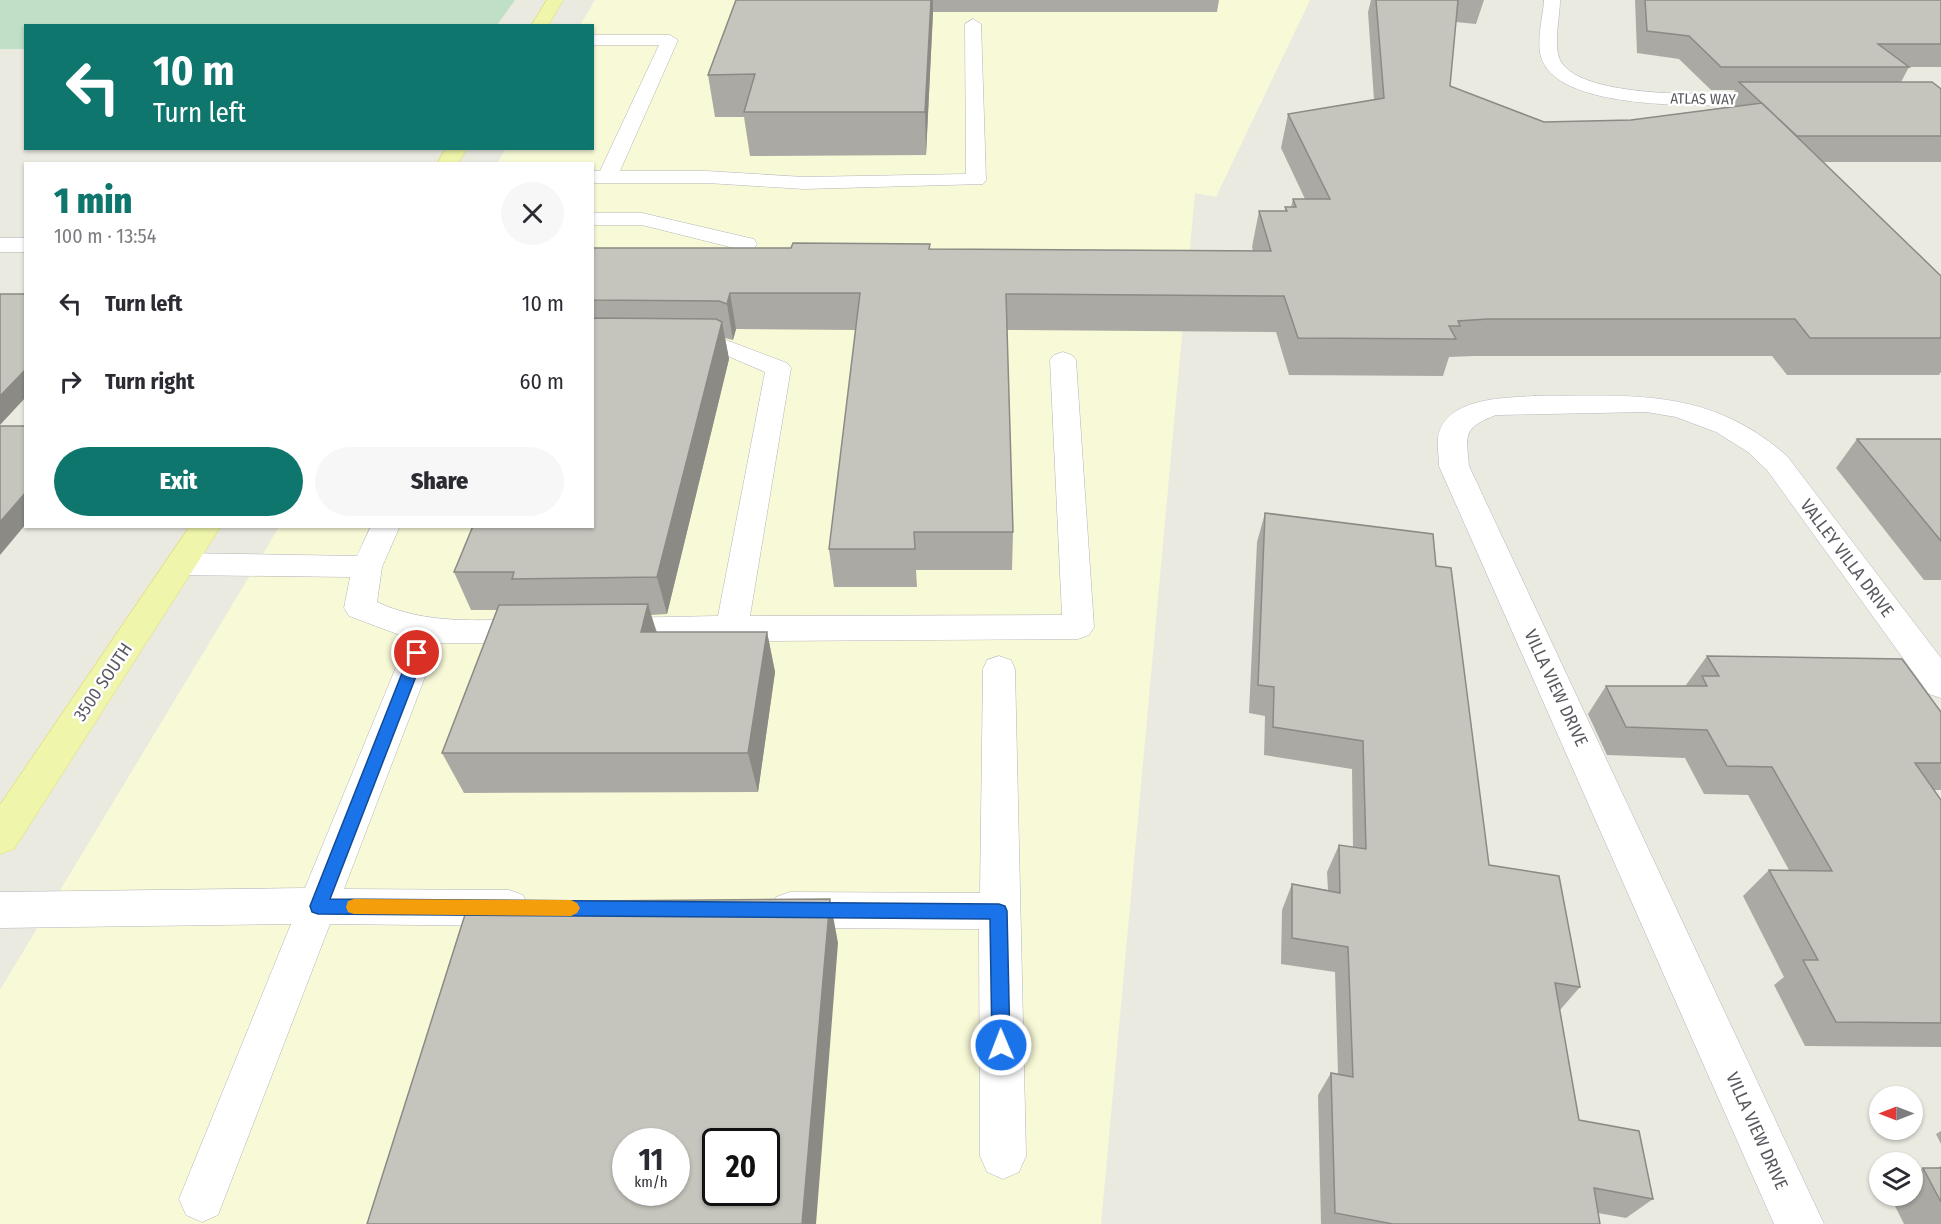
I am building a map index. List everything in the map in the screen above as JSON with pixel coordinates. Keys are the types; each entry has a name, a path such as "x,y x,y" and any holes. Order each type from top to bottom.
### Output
{"main road":[{"path":"539,24 555,0"},
{"name":"3500 SOUTH","path":"0,837 205,528"}],"street":[{"name":"ATLAS WAY","path":"1552,0 1549,52 1552,63 1575,83 1598,90 1659,98 1797,99"},
{"path":"0,245 24,245"},
{"name":"VILLA VIEW DRIVE","path":"1747,438 1710,418 1672,407 1646,404 1527,405 1492,408 1466,417 1457,425 1452,447 1454,466 1799,1224"},
{"name":"VALLEY VILLA DRIVE","path":"1747,438 1777,463 1941,684"}],"lane":[{"path":"594,40 670,40 599,177 706,177 804,183 976,180 973,24"},
{"path":"594,219 642,219 746,244"},
{"path":"659,347 726,347 778,368 732,628"},
{"path":"591,630 1078,627 1063,360"},
{"path":"385,528 367,567 360,608 386,622 426,632 555,631"},
{"path":"181,564 367,567"},
{"path":"202,1199 426,632"},
{"path":"999,669 999,911 1003,1156"},
{"path":"0,910 318,906 545,908"},
{"path":"760,909 999,911"}],"shaded area":[{"path":"0,0 515,0 498,24 24,24 24,49 0,49"},
{"path":"595,0 1310,0 1216,197 1195,193 1101,1224 0,1224 0,990 278,528 594,528 594,162 498,162 505,150 594,150 594,24 581,24"}],"building":[{"path":"736,0 931,0 925,112 744,112 755,74 708,75"},
{"path":"1376,0 1458,0 1450,86 1544,122 1631,120 1762,103 1941,276 1941,338 1810,338 1795,319 1487,319 1458,321 1460,326 1449,326 1456,339 1298,338 1284,296 1006,294 1013,532 914,532 915,549 829,549 860,293 730,293 727,304 719,301 594,300 594,248 791,248 793,243 930,244 929,249 1271,251 1259,211 1287,211 1285,207 1296,207 1293,199 1330,199 1288,114 1384,98"},
{"path":"1645,0 1941,0 1941,44 1878,44 1909,67 1721,67 1689,36 1647,31"},
{"path":"1739,82 1932,82 1941,89 1941,136 1797,136"},
{"path":"0,294 24,294 24,371 0,396"},
{"path":"594,318 716,319 722,322 657,577 512,579 514,572 454,572 472,528 594,528"},
{"path":"0,426 24,426 24,494 0,522"},
{"path":"1857,439 1941,439 1941,541"},
{"path":"1265,513 1433,534 1436,566 1451,568 1489,865 1559,876 1580,987 1555,983 1579,1120 1639,1131 1653,1199 1594,1188 1600,1224 1393,1224 1335,1213 1331,1073 1353,1077 1348,947 1292,938 1292,884 1340,893 1339,845 1366,849 1363,741 1273,727 1274,687 1258,685"},
{"path":"648,604 641,632 767,632 748,753 442,753 499,605"},
{"path":"1707,656 1902,659 1941,712 1941,763 1915,763 1941,800 1941,1023 1836,1022 1803,960 1818,960 1769,870 1832,871 1772,767 1727,766 1707,730 1626,727 1606,686 1707,686 1702,676 1719,676"},
{"path":"830,899 802,1224 367,1224 469,902"},
{"path":"1923,1168 1941,1168 1941,1202"}],"slow traffic":[{"path":"354,907 571,908"}],"route":[{"path":"417,653 318,906 999,911 1001,1045"}]}
